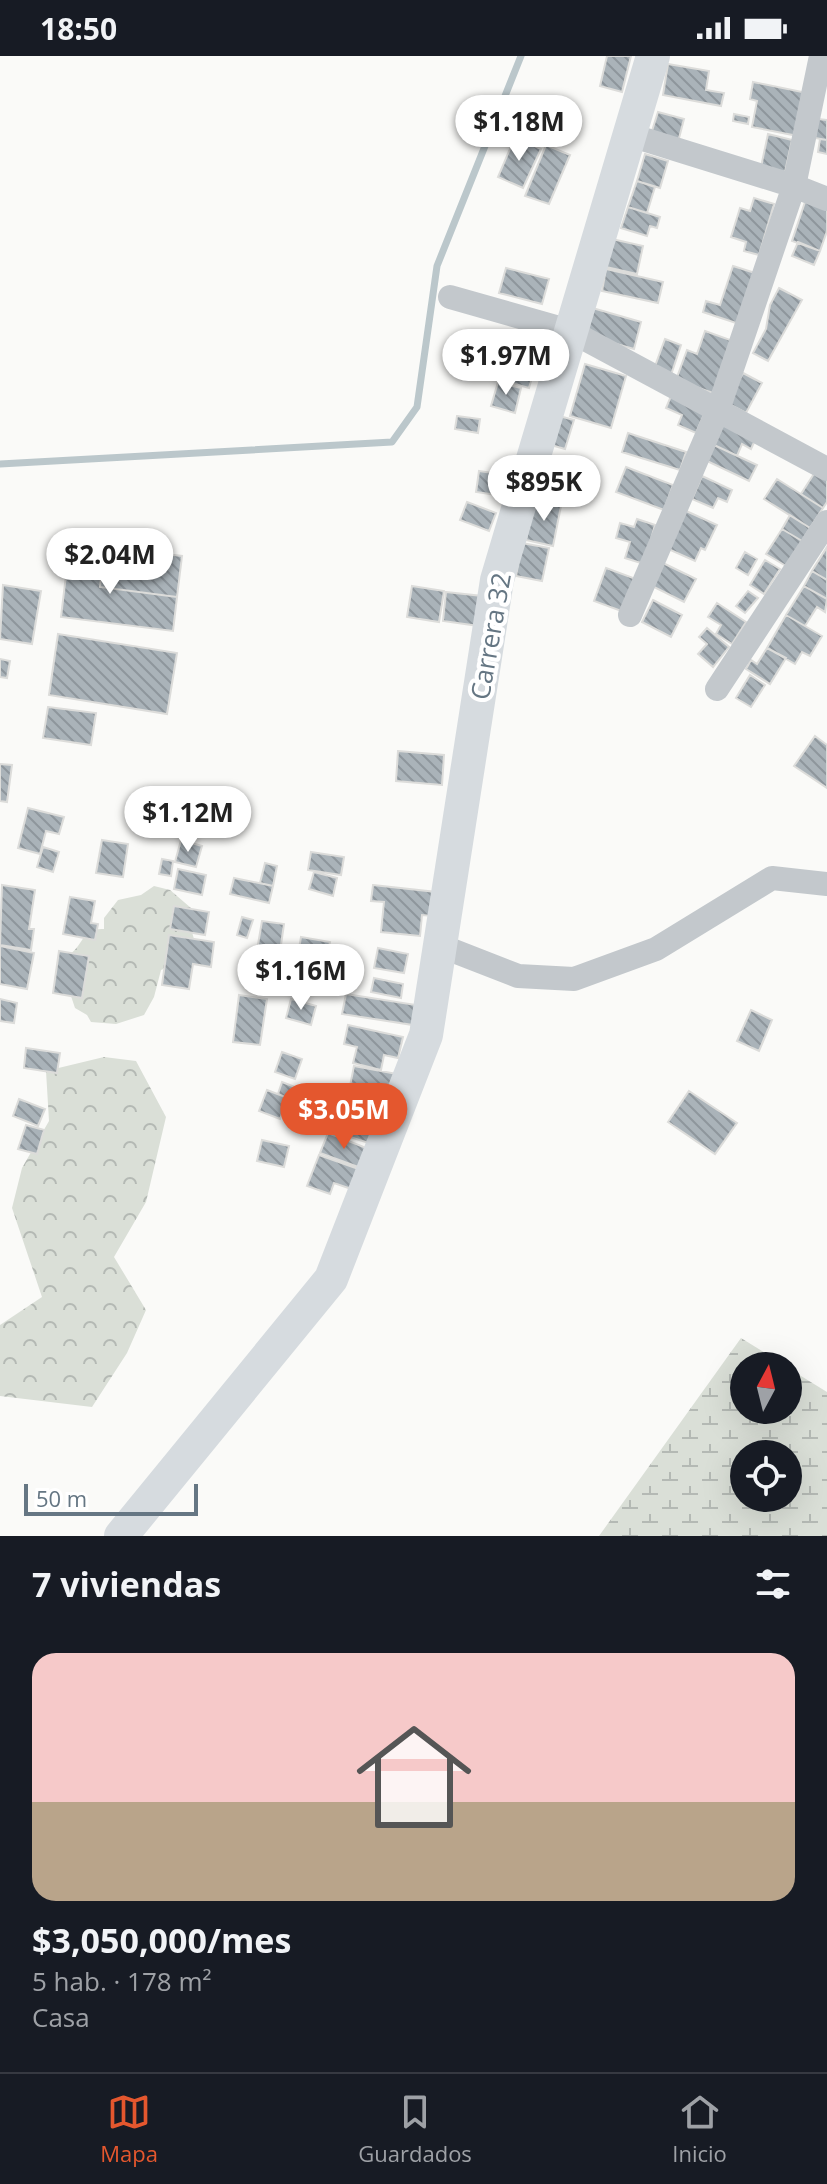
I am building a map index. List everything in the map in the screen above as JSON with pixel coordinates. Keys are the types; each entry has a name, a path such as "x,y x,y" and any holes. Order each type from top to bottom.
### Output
{"main road":[{"name":"Carrera 32","path":"121,1536 331,1279 426,1035 497,580 653,56"}],"street":[{"path":"630,615 718,410 794,186 821,56"},
{"path":"630,135 827,199"},
{"path":"450,297 570,331 827,469"},
{"path":"717,689 827,522"},
{"path":"441,946 518,976 574,979 656,949 772,878 827,884"}],"green space":[{"path":"154,886 170,890 191,908 192,932 197,950 161,970 154,997 144,1015 116,1024 91,1022 87,1015 75,1008 71,996 69,955 91,931 104,929 104,918 118,900 141,895"},
{"path":"104,1057 136,1061 166,1117 146,1202 114,1257 146,1310 127,1353 92,1407 0,1396 0,1325 42,1297 12,1208 22,1168 49,1121 46,1071"},
{"path":"741,1338 764,1352 731,1352"},
{"path":"730,1353 730,1424 802,1424 802,1377 827,1392 827,1536 599,1536"}],"building":[{"path":"607,56 631,56 622,92 600,86"},
{"path":"668,64 709,71 706,90 724,93 721,106 663,95"},
{"path":"753,82 807,93 798,136 752,127 757,101 750,99"},
{"path":"658,112 684,119 678,142 651,134"},
{"path":"734,114 749,117 748,124 733,121"},
{"path":"818,119 827,120 827,140 815,138"},
{"path":"768,134 792,140 785,172 761,167"},
{"path":"515,137 541,149 523,188 498,177"},
{"path":"820,139 827,140 827,154 818,152"},
{"path":"546,145 570,155 549,204 525,196"},
{"path":"645,154 668,161 660,188 637,181"},
{"path":"637,181 655,187 647,213 628,207"},
{"path":"754,198 774,204 759,255 744,251 746,242 731,237 740,208 750,211"},
{"path":"806,199 827,206 827,231 820,251 792,241"},
{"path":"628,207 660,217 657,228 650,226 647,236 621,228"},
{"path":"612,239 643,246 637,274 606,267"},
{"path":"798,242 820,251 814,265 792,256"},
{"path":"733,266 755,273 739,324 703,312 706,301 720,305"},
{"path":"506,268 549,279 542,304 499,293"},
{"path":"606,269 663,282 658,303 602,291"},
{"path":"779,288 802,300 768,361 753,353 766,329 770,305"},
{"path":"589,307 641,322 634,349 581,334"},
{"path":"705,331 733,341 713,393 676,380 687,350 697,354"},
{"path":"665,339 681,345 671,375 654,369"},
{"path":"510,348 538,356 529,388 501,380"},
{"path":"585,364 626,376 611,428 570,416"},
{"path":"743,373 762,383 746,413 727,403"},
{"path":"498,382 521,388 515,413 491,406"},
{"path":"671,396 706,410 696,433 678,425 682,415 666,408"},
{"path":"457,416 480,419 478,433 455,429"},
{"path":"559,416 574,420 565,449 551,445"},
{"path":"724,423 756,438 751,449 742,444 737,456 714,445"},
{"path":"628,433 686,452 680,470 622,452"},
{"path":"714,445 757,465 749,481 707,461"},
{"path":"545,457 568,461 563,497 540,493"},
{"path":"626,467 673,485 664,510 616,492"},
{"path":"817,469 827,475 827,502 823,508 801,494"},
{"path":"479,471 500,474 497,495 476,492"},
{"path":"702,476 732,490 727,502 718,498 713,508 692,499"},
{"path":"777,479 823,508 810,528 764,499"},
{"path":"534,501 561,506 553,546 526,540"},
{"path":"467,502 496,513 489,531 460,520"},
{"path":"684,510 717,525 705,550 701,548 695,561 666,548"},
{"path":"790,515 810,528 802,541 782,529"},
{"path":"637,519 655,525 644,564 625,558 630,542 616,538 620,523 634,527"},
{"path":"782,529 802,541 786,566 766,554"},
{"path":"70,542 104,547 100,587 177,597 173,631 61,617"},
{"path":"522,543 549,548 542,581 516,576"},
{"path":"104,547 182,556 177,597 100,587"},
{"path":"827,547 827,580 812,571"},
{"path":"745,552 757,559 748,575 736,568"},
{"path":"765,560 780,569 764,594 750,585"},
{"path":"663,563 696,579 684,602 652,586"},
{"path":"606,568 636,579 624,612 594,601"},
{"path":"812,571 827,580 827,599 804,586"},
{"path":"3,585 41,591 32,644 0,639"},
{"path":"412,586 444,591 439,622 407,617"},
{"path":"804,586 827,599 825,612 817,607 805,626 786,615"},
{"path":"748,591 758,598 745,613 736,606"},
{"path":"446,592 482,596 479,626 443,621"},
{"path":"653,600 682,615 671,637 642,622"},
{"path":"717,603 746,622 732,644 716,634 721,625 708,617"},
{"path":"786,615 822,636 810,656 802,652 795,664 767,648"},
{"path":"707,628 729,647 713,667 698,654 707,644 699,637"},
{"path":"58,634 177,653 167,714 49,695"},
{"path":"767,648 786,658 770,684 746,669 751,660 757,664"},
{"path":"0,659 10,661 7,678 0,677"},
{"path":"750,675 765,685 751,707 736,698"},
{"path":"48,707 96,713 91,745 43,738"},
{"path":"815,736 827,745 827,788 794,766"},
{"path":"398,751 444,755 442,785 396,781"},
{"path":"0,764 12,765 7,802 0,801"},
{"path":"28,808 64,817 59,834 46,831 40,854 18,848"},
{"path":"102,840 128,844 123,877 96,873"},
{"path":"181,840 202,846 196,867 175,862"},
{"path":"43,847 59,852 53,872 37,867"},
{"path":"311,852 344,857 341,875 308,870"},
{"path":"162,859 173,861 171,876 159,874"},
{"path":"265,863 277,866 273,886 260,883"},
{"path":"178,869 206,875 202,895 174,889"},
{"path":"314,872 337,878 333,896 309,889"},
{"path":"234,878 273,886 269,903 230,894"},
{"path":"2,885 35,890 29,929 34,929 31,950 0,945"},
{"path":"373,885 436,892 433,916 422,915 420,936 381,932 384,902 371,901"},
{"path":"70,897 95,901 91,923 98,924 95,940 63,934"},
{"path":"174,906 209,912 205,935 170,929"},
{"path":"242,917 253,920 247,938 237,935"},
{"path":"262,921 284,924 279,959 256,956"},
{"path":"169,935 214,942 211,967 193,964 189,989 162,985"},
{"path":"301,937 330,942 325,966 297,961"},
{"path":"0,946 34,953 27,989 0,984"},
{"path":"378,948 408,954 404,973 374,968"},
{"path":"59,951 89,956 82,998 53,993"},
{"path":"374,978 403,984 401,998 371,992"},
{"path":"346,994 416,1005 413,1025 342,1014"},
{"path":"239,995 267,999 260,1045 233,1042"},
{"path":"0,999 17,1003 14,1023 0,1021"},
{"path":"291,999 316,1006 311,1025 286,1018"},
{"path":"751,1010 772,1020 759,1051 737,1041"},
{"path":"348,1025 403,1037 398,1058 384,1055 381,1070 353,1063 357,1047 344,1044"},
{"path":"26,1048 60,1053 57,1073 24,1068"},
{"path":"282,1052 302,1059 295,1079 275,1072"},
{"path":"354,1066 397,1074 392,1099 349,1091"},
{"path":"282,1082 300,1089 294,1101 278,1094"},
{"path":"267,1090 288,1098 280,1119 259,1111"},
{"path":"689,1091 737,1123 715,1154 668,1122"},
{"path":"19,1099 45,1109 38,1126 13,1116"},
{"path":"325,1106 384,1126 378,1146 319,1127"},
{"path":"26,1125 44,1130 37,1154 18,1149"},
{"path":"328,1133 369,1149 361,1168 320,1153"},
{"path":"262,1140 289,1146 284,1167 257,1161"},
{"path":"319,1155 367,1172 360,1192 334,1183 330,1194 307,1186"}],"waterway":[{"path":"0,464 392,442 417,407 437,266 521,56"}]}
